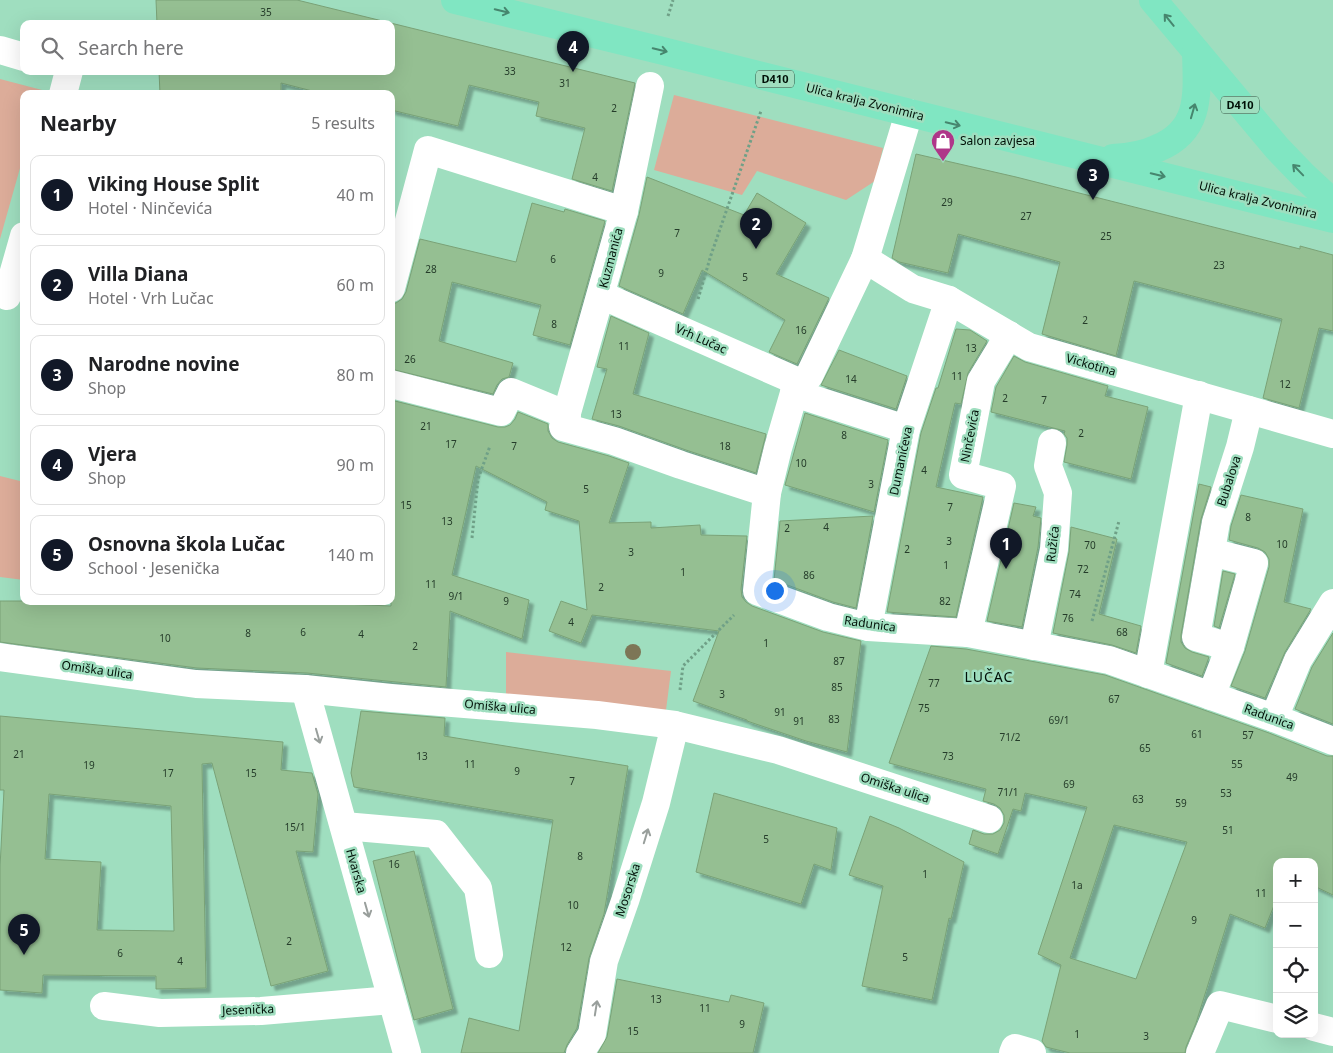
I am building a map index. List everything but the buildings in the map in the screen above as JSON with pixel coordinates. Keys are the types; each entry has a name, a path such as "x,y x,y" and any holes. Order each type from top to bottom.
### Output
{"main road":[{"name":"Ulica kralja Zvonimira","path":"455,0 1333,219"},
{"name":"D410","path":"1153,0 1277,148 1302,175 1333,203"},
{"path":"1094,159 1126,158 1149,152 1170,143 1183,132 1191,118 1195,104 1197,85 1196,52"}],"street":[{"path":"0,50 20,56"},
{"path":"64,90 68,75"},
{"name":"Kuzmanića","path":"565,421 624,211 650,86"},
{"path":"757,591 767,493 778,448 798,388 808,376 865,259 909,113"},
{"path":"395,273 428,150 624,211"},
{"path":"10,297 20,253"},
{"name":"Vickotina","path":"865,259 913,288 949,300 1029,347 1333,434"},
{"name":"Vrh Lučac","path":"601,295 688,333 798,388 906,429"},
{"name":"Dumanićeva","path":"868,627 906,429 949,300"},
{"name":"Ninčevića","path":"968,633 1002,486 963,475 981,381 1009,335"},
{"path":"395,385 501,412 511,392 565,421 614,441 767,493"},
{"path":"1148,674 1199,395"},
{"name":"Bubalova","path":"1230,647 1196,637 1216,522 1240,447 1249,410"},
{"name":"Ružića","path":"1034,646 1054,549 1058,493 1048,466 1052,443"},
{"path":"1210,552 1254,563 1230,647 1211,696"},
{"name":"Radunica","path":"757,591 828,618 868,627 968,633 1109,660 1274,718 1333,741"},
{"path":"1274,718 1298,660 1333,603"},
{"name":"Omiška ulica","path":"0,657 196,684 305,689 598,715 675,726 778,750 988,819"},
{"name":"Hvarska","path":"305,689 407,1053"},
{"name":"Mosorska","path":"580,1053 592,1034 604,961 656,803 675,726"},
{"path":"344,826 436,834 478,888 489,954"},
{"name":"Jesenička","path":"104,1006 160,1012 252,1011 392,1000"},
{"path":"1200,1053 1220,1005 1273,1017"},
{"path":"1318,1028 1333,1032"},
{"path":"1012,1053 1015,1048 1032,1053"}],"path":[{"path":"666,24 672,0"},
{"path":"688,333 711,255 762,106"},
{"path":"472,538 478,479 501,412"},
{"path":"1083,655 1119,521"},
{"path":"675,726 684,666 757,591"}],"shaded area":[{"path":"0,79 42,90 20,90 20,168 0,239"},
{"path":"674,95 883,148 875,181 846,200 757,171 742,195 654,170"},
{"path":"0,476 20,481 20,580 0,577"},
{"path":"506,652 671,671 666,710 506,697"}],"place":[{"name":"Vjera","path":"573,72"},
{"name":"Salon zavjesa","path":"943,162"},
{"name":"Narodne novine","path":"1093,200"},
{"name":"Villa Diana","path":"756,249"},
{"name":"Viking House Split","path":"1006,569"},
{"name":"Osnovna škola Lučac","path":"24,955"}],"district":[{"name":"LUČAC","path":"989,677"}]}
